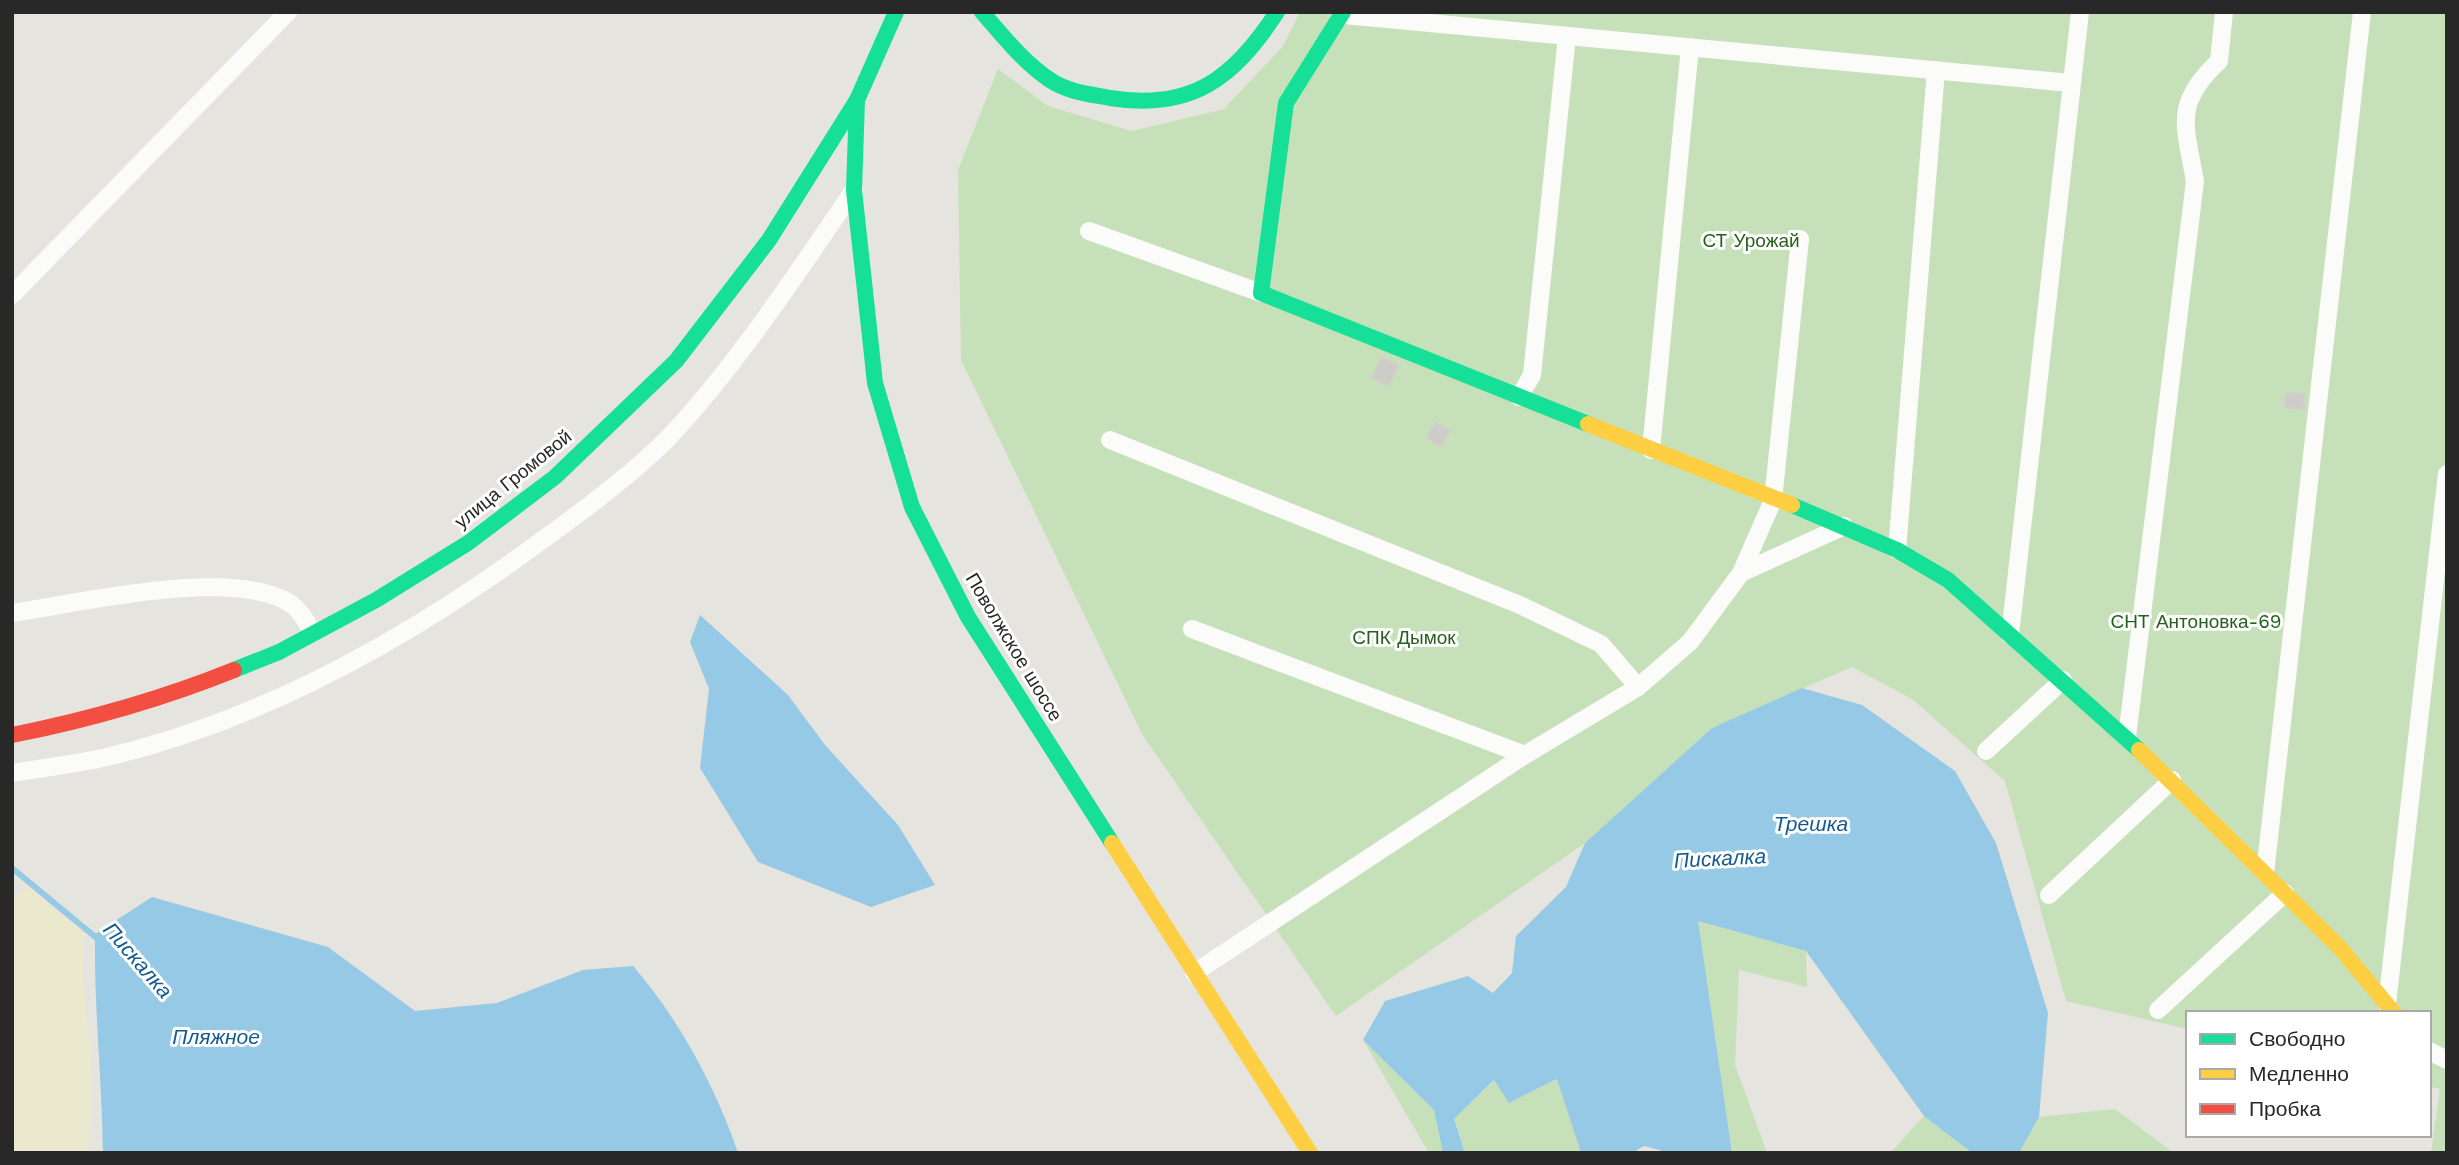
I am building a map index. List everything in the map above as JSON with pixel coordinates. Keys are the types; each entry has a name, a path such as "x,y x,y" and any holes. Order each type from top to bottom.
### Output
{"main road":[{"name":"улица Громовой","path":"12,736 76,722 179,692 279,652 376,600 468,543 555,477 676,361 769,240 857,100 896,12"},
{"path":"982,12 1023,58 1064,88 1118,100 1170,101 1217,83 1255,48 1277,12"},
{"path":"1343,14 1286,103 1261,293 1843,526 1897,550 1948,580 2127,737 2172,780 2340,948 2390,1008"},
{"name":"Поволжское шоссе","path":"857,100 854,190 875,383 912,507 968,617 1310,1153"}],"street":[{"path":"12,295 288,12"},
{"path":"2010,635 2080,12"},
{"path":"2127,737 2195,181 2184,111 2200,78 2219,61 2224,12"},
{"path":"2265,873 2362,12"},
{"path":"1343,14 2071,83"},
{"path":"1520,397 1532,375 1567,36"},
{"path":"1651,450 1690,47"},
{"path":"1897,550 1936,70"},
{"path":"12,773 106,757 287,695 373,651 490,578 578,514 672,434 764,321 854,190"},
{"path":"1089,231 1261,293"},
{"path":"1194,973 1525,755 1638,687 1690,642 1741,573 1773,500 1800,239"},
{"path":"1110,440 1520,605 1601,644 1638,687"},
{"path":"2390,1008 2447,474"},
{"path":"1741,573 1843,526"},
{"path":"12,613 202,586 264,592 290,604 302,615 313,634"},
{"path":"1192,629 1525,755"},
{"path":"1986,751 2063,680"},
{"path":"2049,895 2172,780"},
{"path":"2158,1010 2285,893"},
{"path":"2431,1052 2447,1060"}],"green space":[{"path":"1300,12 2447,12 2447,1153 2431,1153 2440,1089 2431,1087 2431,1011 2186,1011 2186,1029 2066,1001 2005,781 1912,699 1852,667 1712,728 1585,843 1336,1016 1142,734 961,360 958,170 998,69 1048,106 1132,131 1224,109 1283,46"},
{"path":"1697,921 1806,951 1807,987 1739,970 1735,1065 1767,1153 1732,1153"},
{"path":"1363,1040 1434,1110 1443,1153 1429,1153"},
{"path":"1558,1079 1581,1153 1465,1153 1454,1119 1495,1080 1509,1103"},
{"path":"2115,1109 2174,1153 2019,1153 2039,1117"},
{"path":"1924,1116 1972,1153 1890,1153"}],"sand":[{"path":"28,887 84,933 83,977 91,1062 88,1153 12,1153 12,898"}],"water":[{"path":"700,615 788,695 825,745 898,825 935,885 871,907 758,862 700,768 709,689 690,642"},
{"name":"Трешка","path":"1802,688 1862,705 1955,771 1996,843 2048,1013 2039,1117 2019,1153 1972,1153 1924,1116 1806,951 1698,921 1732,1153 1670,1153 1644,1146 1632,1153 1581,1153 1557,1079 1509,1103 1494,1080 1454,1119 1465,1153 1443,1153 1434,1110 1363,1040 1385,1001 1468,976 1493,993 1512,973 1516,936 1566,887 1585,843 1712,728"},
{"name":"Пляжное","path":"152,897 328,947 415,1011 497,1003 583,970 633,966 665,1007 694,1054 719,1104 738,1153 103,1153 95,934"}],"building":[{"path":"1381,358 1398,365 1389,386 1372,378"},
{"path":"2286,393 2305,394 2304,409 2285,408"},
{"path":"1435,423 1450,431 1441,446 1427,438"}],"waterway":[{"name":"Пискалка","path":"12,868 99,940"}],"traffic: fast":[{"path":"234,670 279,652 376,600 468,543 555,477 676,361 769,240 857,100 896,12"},
{"path":"982,12 1022,57 1057,84 1087,94 1139,101 1188,94 1208,85 1227,72 1244,55 1277,12"},
{"path":"1343,12 1286,103 1261,293 1588,424"},
{"path":"857,100 854,190 875,383 912,507 968,617 1112,843"},
{"path":"1792,505 1897,550 1948,580 2139,750"}],"traffic: slow":[{"path":"1588,424 1792,505"},
{"path":"2139,750 2340,948 2392,1011"},
{"path":"1112,843 1310,1153"}],"traffic: jam":[{"path":"12,735 124,708 234,670"}],"park label":[{"name":"СТ Урожай","path":"1751,240"},
{"name":"СНТ Антоновка-69","path":"2196,621"},
{"name":"СПК Дымок","path":"1404,637"}]}
